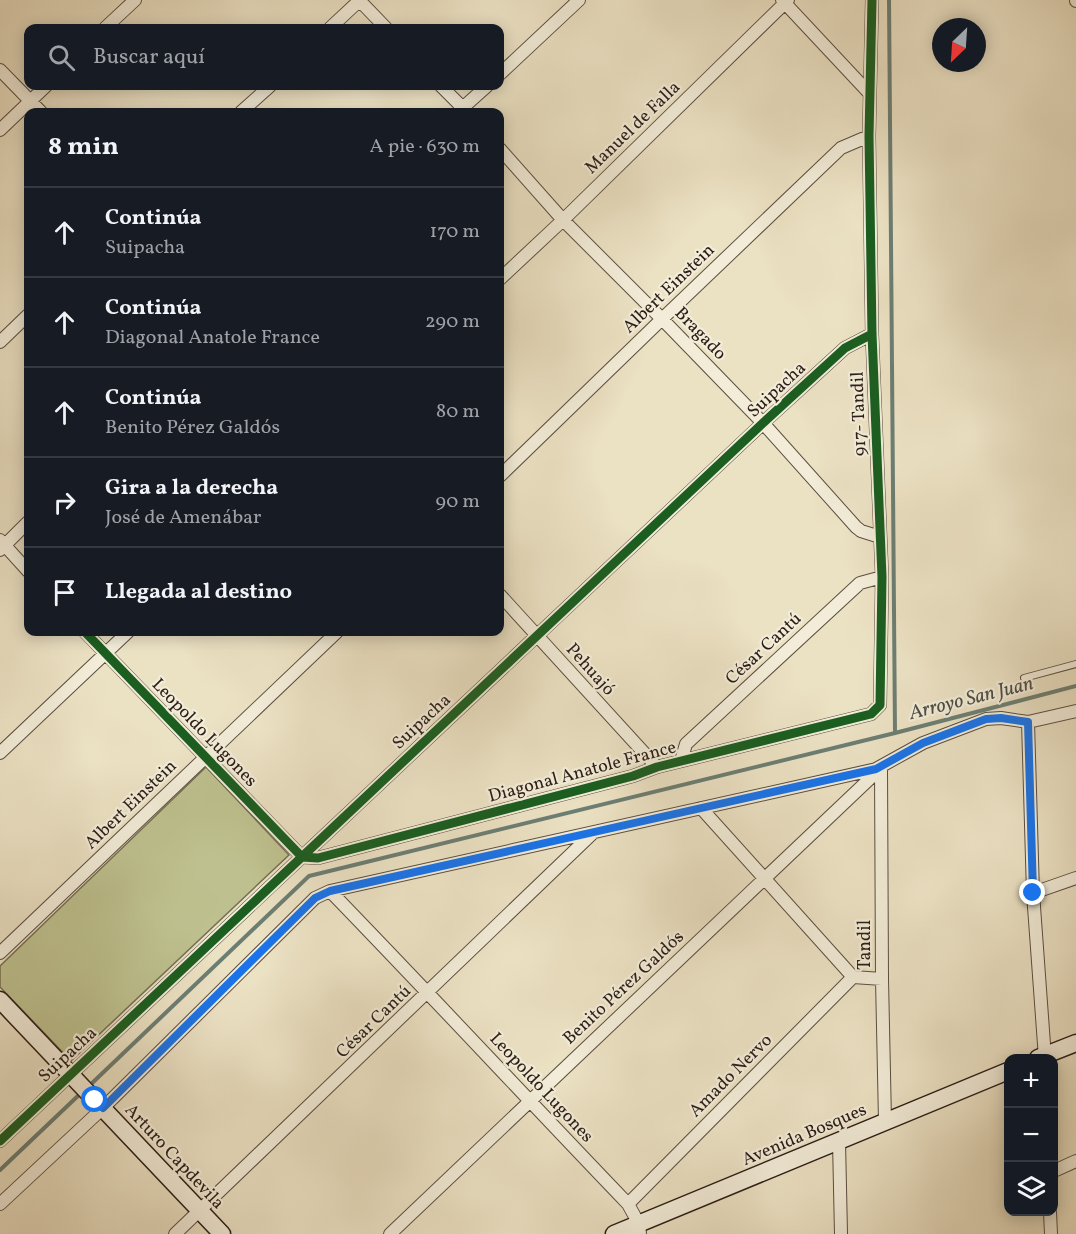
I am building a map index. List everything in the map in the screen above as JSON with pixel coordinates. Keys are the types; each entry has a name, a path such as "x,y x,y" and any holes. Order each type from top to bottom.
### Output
{"main road":[{"name":"Arturo Capdevila","path":"0,1000 222,1234"},
{"path":"1051,1054 1076,1043"},
{"name":"Avenida Bosques","path":"614,1234 640,1229 885,1121 1004,1073"}],"street":[{"path":"109,24 135,0"},
{"path":"334,24 360,0 382,24"},
{"path":"504,70 579,0"},
{"name":"917- Tandil","path":"872,0 869,136 872,334 882,577 880,705 872,714"},
{"path":"785,1 870,94"},
{"name":"Manuel de Falla","path":"504,275 785,1"},
{"path":"0,70 36,108"},
{"path":"0,129 41,90"},
{"path":"245,108 266,90"},
{"path":"444,90 459,108"},
{"path":"465,108 483,90"},
{"name":"Albert Einstein","path":"504,472 842,148 869,136"},
{"name":"Bragado","path":"504,154 563,220 763,423 856,527 880,537"},
{"path":"0,342 24,319"},
{"name":"Suipacha","path":"0,1141 74,1077 302,857 763,423 845,348 872,334"},
{"path":"24,526 2,545 24,567"},
{"name":"César Cantú","path":"681,761 686,744 860,583 882,577"},
{"name":"Pehuajó","path":"504,599 657,767"},
{"name":"Leopoldo Lugones","path":"89,636 302,857"},
{"path":"0,753 124,636"},
{"name":"Albert Einstein","path":"0,953 333,636"},
{"name":"Benito Pérez Galdós","path":"390,1234 879,768 923,743 986,719 1001,718 1028,722 1076,711"},
{"name":"Diagonal Anatole France","path":"302,857 318,858 633,776 657,767 872,714"},
{"path":"1028,722 1033,893 1042,1054"},
{"path":"0,1204 99,1104 315,898 330,891 879,768"},
{"name":"Tandil","path":"879,768 885,1121"},
{"path":"700,808 853,977 882,979"},
{"name":"César Cantú","path":"175,1234 594,832"},
{"path":"1033,893 1076,878"},
{"name":"Leopoldo Lugones","path":"330,891 628,1204"},
{"name":"Amado Nervo","path":"628,1204 853,977"},
{"path":"839,1141 841,1234"},
{"path":"1058,1168 1076,1161"},
{"path":"628,1204 640,1229"},
{"path":"1050,1216 1051,1234"}],"lane":[{"path":"1024,678 1076,664"}],"green space":[{"path":"206,767 289,855 71,1061 0,987 0,966"}],"waterway":[{"path":"889,0 895,733"},
{"name":"Arroyo San Juan","path":"89,1086 309,876 895,733 1076,686"},
{"name":"Arroyo San Juan","path":"0,1170 81,1093"}],"cycle path":[{"path":"89,636 302,857 318,858 633,776 657,767 871,714 880,705 882,577 872,334 869,136 872,0"},
{"path":"0,1141 763,423 845,348 872,334"}],"route":[{"path":"95,1100 103,1108 315,898 330,891 876,769 923,743 986,719 1001,718 1028,722 1033,893"}]}
